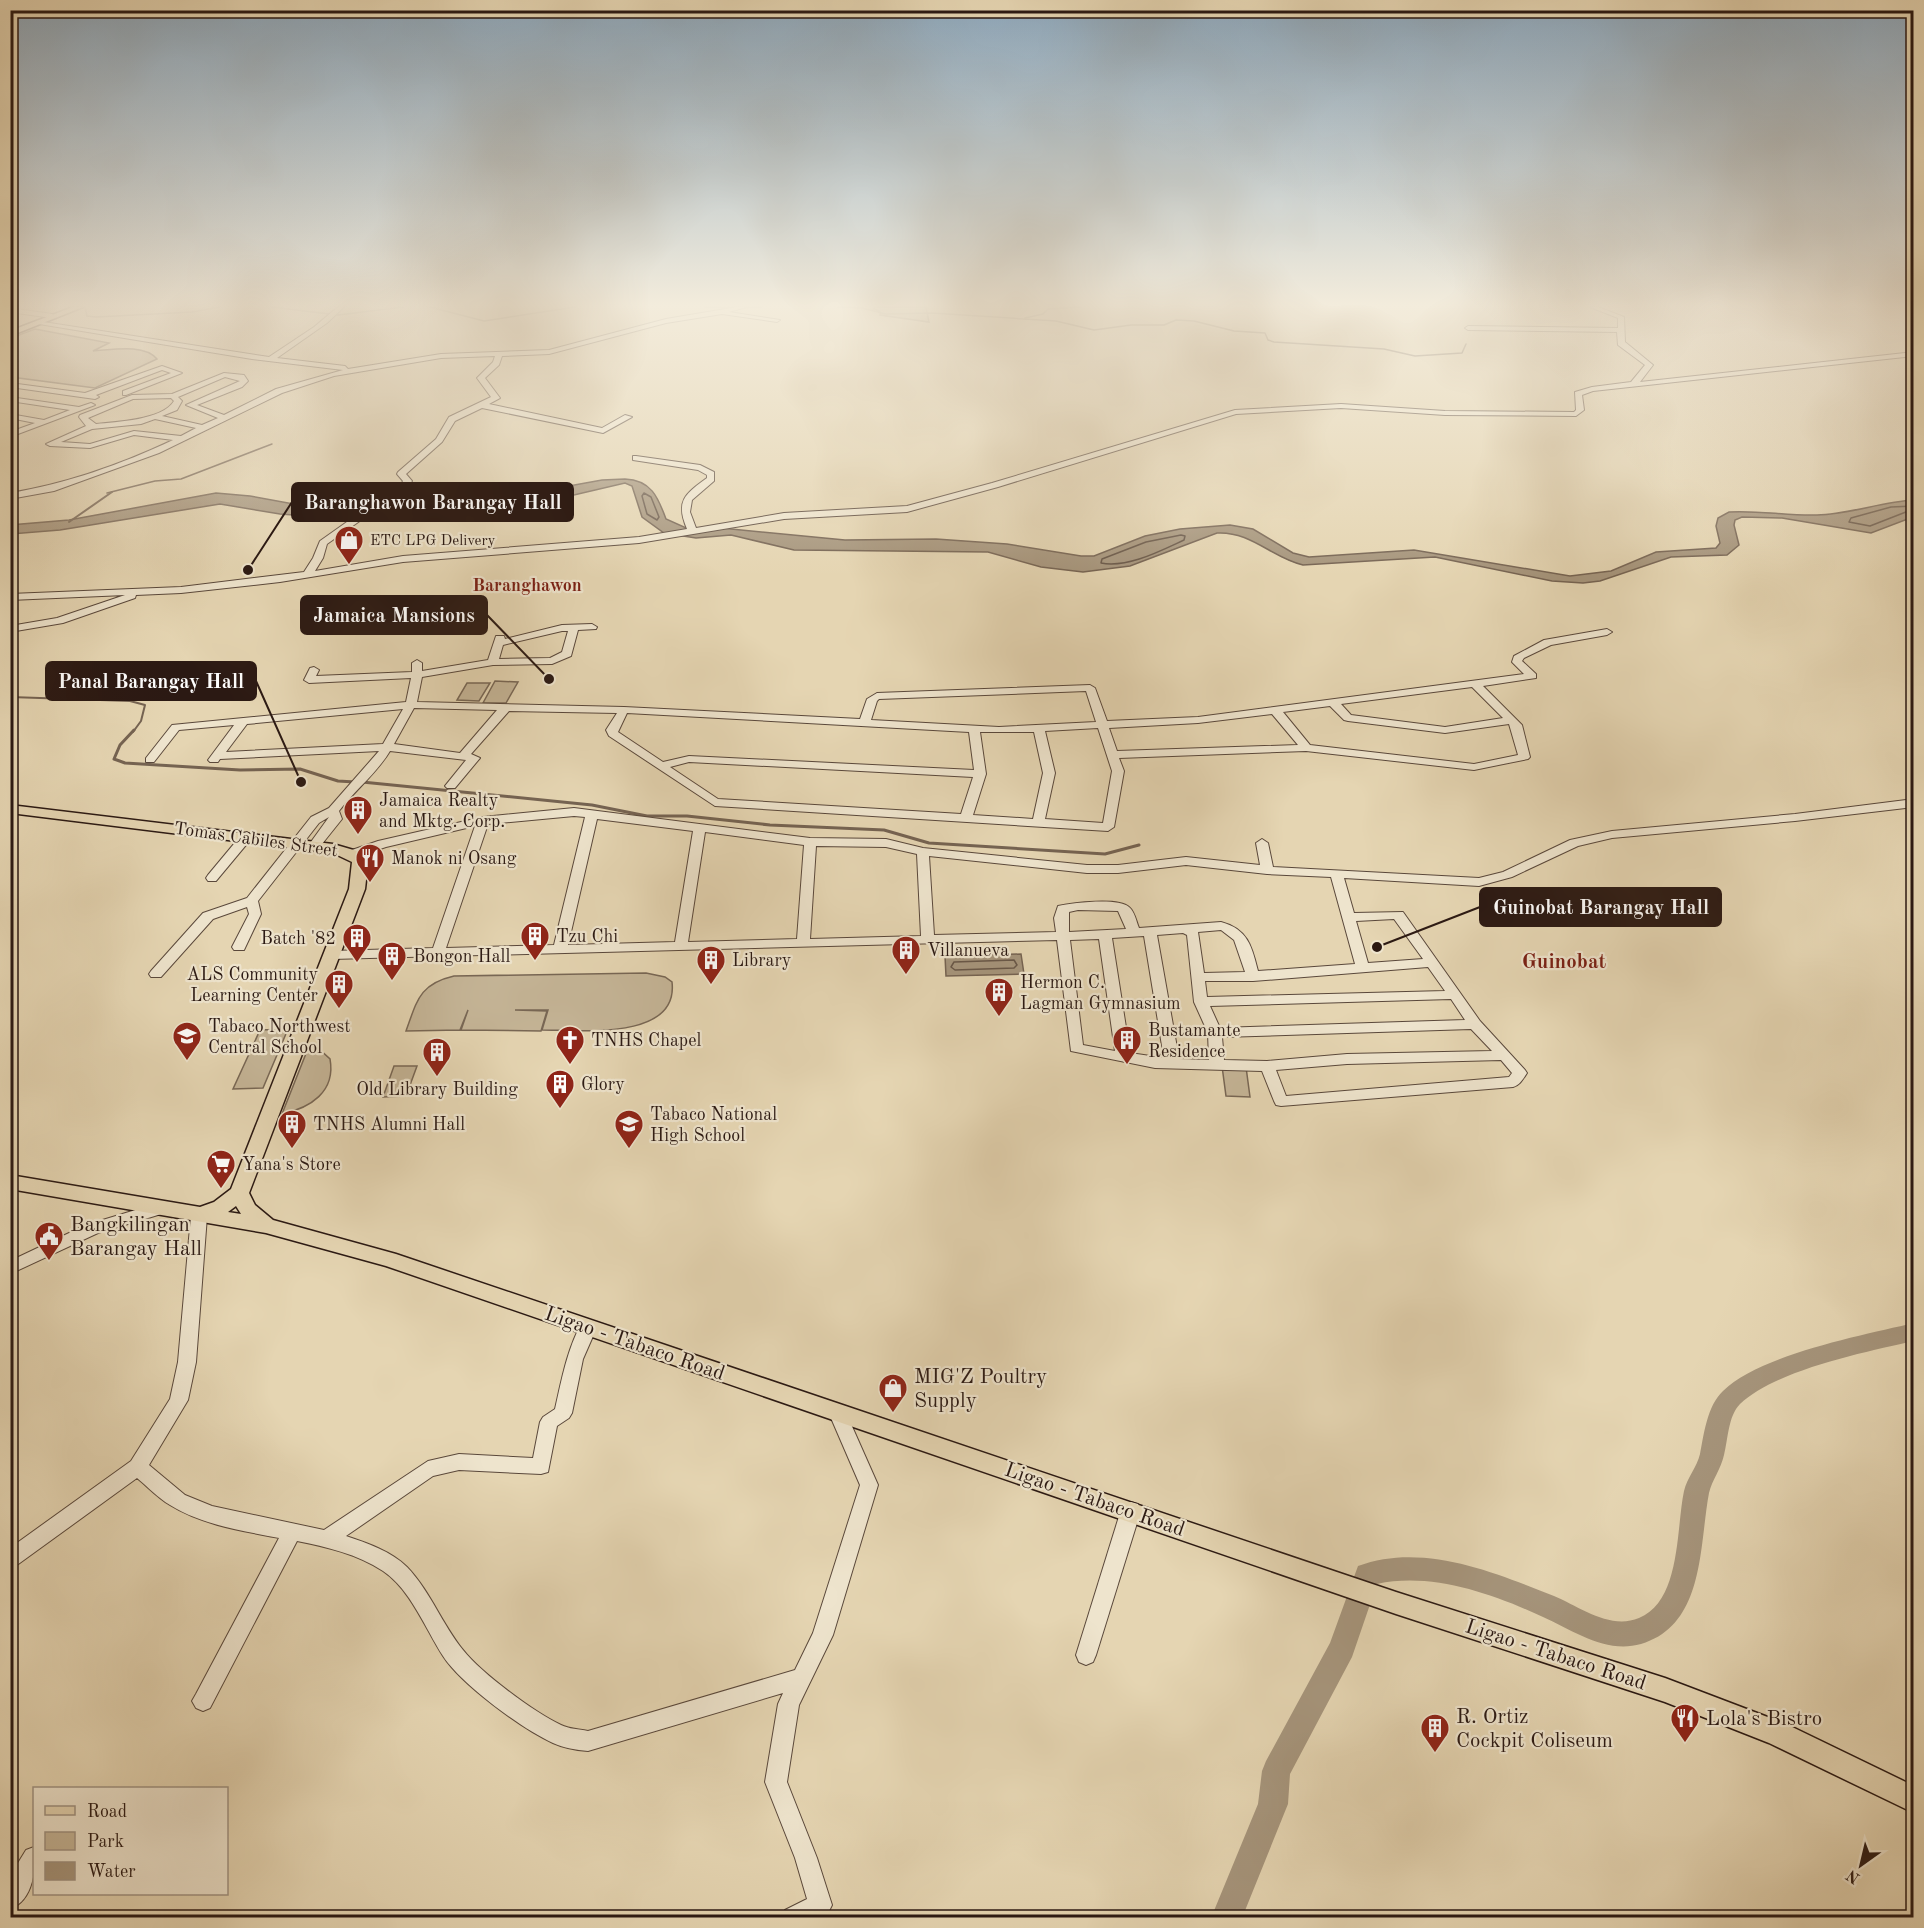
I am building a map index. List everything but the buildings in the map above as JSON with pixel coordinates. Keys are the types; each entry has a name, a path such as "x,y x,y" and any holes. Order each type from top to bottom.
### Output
{"main road":[{"name":"Tomas Cabiles Street","path":"10,809 296,843 353,854 360,862 360,877 332,955 238,1193"},
{"name":"Ligao - Tabaco Road","path":"10,1182 266,1226 389,1259 1131,1510 1396,1603 1719,1710 1839,1761 1914,1800"},
{"path":"199,1216 221,1207 238,1193 248,1210 266,1226"}],"street":[{"path":"98,397 109,399"},
{"path":"12,434 114,397"},
{"path":"92,426 83,417 93,411 133,397"},
{"path":"174,397 178,400 177,405"},
{"path":"10,496 71,483 156,451 270,397"},
{"path":"307,575 318,558 323,543 405,484 408,481 400,474 439,441 451,421 497,397"},
{"path":"10,597 143,592 255,583 403,559 617,542 784,516 907,509 1203,424 1235,412 1341,406 1451,414 1576,414 1580,410 1578,397"},
{"path":"190,405 206,398"},
{"path":"10,399 93,411"},
{"path":"182,438 134,433 90,446 50,444 92,426 124,425 158,417 177,405 190,405 225,418"},
{"path":"481,405 603,431 628,417"},
{"path":"10,416 45,422"},
{"path":"158,417 204,428"},
{"path":"67,436 120,437"},
{"path":"636,458 700,468 711,474 711,480 687,498 684,514 689,531"},
{"path":"10,487 24,494"},
{"path":"10,629 59,621 143,592"},
{"path":"493,662 500,640 592,627"},
{"path":"304,690 311,675 493,662 552,661 567,654 574,628"},
{"path":"150,760 176,727 411,705 624,710 974,730 1039,729 1182,721 1532,676 1517,662 1519,656 1548,642 1607,632"},
{"path":"156,974 208,916 252,901 315,820 333,811 387,747 411,705 417,669"},
{"path":"1113,755 1306,748 1474,767 1524,757 1512,720 1474,683"},
{"path":"624,710 612,730 613,734 715,802 1108,827 1118,771 1090,688 1084,686 877,696 872,699 864,723"},
{"path":"1333,703 1348,718 1445,730 1512,720"},
{"path":"462,757 507,706"},
{"path":"1275,710 1306,748"},
{"path":"243,721 215,759 387,747 474,758 451,786"},
{"path":"1038,822 1049,774 1039,729"},
{"path":"966,817 980,774 974,730"},
{"path":"660,766 689,759 980,774"},
{"path":"353,854 382,844 483,821 547,813 592,814 810,842 886,843 923,852 1087,869 1118,869 1186,861 1267,870 1454,882 1490,881 1573,843 1587,839 1645,829 1779,819 1863,806 1914,803"},
{"path":"314,846 336,819 333,811"},
{"path":"560,950 592,814"},
{"path":"438,953 483,821"},
{"path":"681,946 699,829"},
{"path":"212,878 247,836"},
{"path":"803,944 810,842"},
{"path":"1262,843 1267,870"},
{"path":"923,852 928,940"},
{"path":"1337,874 1362,966"},
{"path":"239,947 255,914 252,901"},
{"path":"1134,932 1126,911 1121,907 1078,906 1063,909 1061,918 1076,1048 1123,1058 1172,1064 1267,1066 1347,1059 1503,1055"},
{"path":"1267,1066 1281,1101 1513,1082 1520,1073 1475,1024 1398,915 1349,917"},
{"path":"332,955 1105,935 1221,926 1231,928 1243,945 1253,977"},
{"path":"1185,928 1193,934 1201,1002 1215,1033 1217,1065"},
{"path":"1150,931 1172,1064"},
{"path":"1105,935 1123,1058"},
{"path":"1199,977 1253,977 1362,966 1432,963"},
{"path":"1201,1002 1454,995"},
{"path":"1215,1033 1475,1024"},
{"path":"10,1268 82,1233 162,1208"},
{"path":"10,1559 138,1467 180,1400 187,1362 199,1216"},
{"path":"327,1538 428,1469 459,1462 541,1466 549,1422 562,1413 571,1365 577,1346 588,1327"},
{"path":"793,1917 820,1905 806,1858 776,1782 789,1704 822,1635 869,1485 837,1411"},
{"path":"138,1467 183,1504 210,1514 327,1538 371,1554 392,1566 404,1579 457,1660 472,1676 559,1736 588,1741 802,1678"},
{"path":"1086,1655 1131,1510"},
{"path":"202,1701 293,1530"},
{"path":"10,1898 33,1860"}],"green space":[{"path":"495,681 518,682 506,703 483,703"},
{"path":"467,683 490,683 479,701 457,700"},
{"path":"646,973 665,977 672,982 670,1001 660,1014 644,1023 624,1028 579,1031 542,1030 548,1010 515,1010 547,1011 541,1031 461,1030 468,1010 460,1030 406,1031 417,1003 426,989 442,979 454,976"},
{"path":"288,1029 263,1088 233,1089 260,1030"},
{"path":"309,1046 319,1049 330,1059 329,1081 319,1097 311,1103 282,1114"},
{"path":"394,1066 417,1066 406,1096 383,1097"},
{"path":"1222,1066 1246,1067 1250,1097 1226,1096"}],"water":[{"path":"625,479 647,486 656,497 666,519 695,532 721,528 845,540 936,539 1007,544 1094,556 1145,536 1180,529 1230,525 1253,529 1293,553 1309,557 1414,550 1570,576 1611,571 1656,552 1716,548 1720,543 1716,526 1718,518 1729,512 1817,515 1914,500 1913,517 1871,533 1782,518 1742,517 1735,520 1734,525 1739,545 1727,555 1671,557 1600,581 1583,583 1552,581 1435,557 1303,565 1281,557 1251,540 1217,533 1130,566 1083,572 1041,567 988,552 794,550 731,535 696,538 664,533 642,517 632,486 625,483 544,502 432,516 361,520 280,514 220,504 60,530 11,534 10,525 69,520 216,493 250,496 310,507 429,506 470,504 602,480"},
{"path":"1021,954 1024,974 946,976 945,956"}],"waterway":[{"path":"107,493 155,481 181,479 272,444"},
{"path":"69,522 112,492"},
{"path":"10,697 130,701 145,705 141,721 133,732"},
{"path":"134,730 120,745 114,759 125,763 240,770 300,769 338,781 355,782"},
{"path":"362,782 592,805 647,816 687,816 770,825 884,830 929,843 1105,854 1139,845"},
{"path":"1226,1918 1273,1804 1276,1771 1342,1648 1367,1574 1389,1569 1412,1569 1461,1576 1509,1591 1606,1632 1641,1631 1658,1622 1670,1609 1679,1591 1689,1550 1697,1491 1710,1463 1723,1412 1731,1398 1745,1387 1790,1367 1844,1349 1914,1332"}],"place":[{"name":"ETC LPG Delivery","path":"349,566"},
{"name":"Baranghawon Barangay Hall","path":"248,570"},
{"name":"Jamaica Mansions","path":"549,679"},
{"name":"Panal Barangay Hall","path":"301,782"},
{"name":"Jamaica Realty and Mktg. Corp.","path":"358,836"},
{"name":"Manok ni Osang","path":"370,884"},
{"name":"Guinobat Barangay Hall","path":"1377,947"},
{"name":"Tzu Chi","path":"535,962"},
{"name":"Batch '82","path":"357,964"},
{"name":"Villanueva","path":"906,976"},
{"name":"Bongon Hall","path":"392,982"},
{"name":"Library","path":"711,986"},
{"name":"ALS Community Learning Center","path":"339,1010"},
{"name":"Hermon C. Lagman Gymnasium","path":"999,1018"},
{"name":"Tabaco Northwest Central School","path":"187,1062"},
{"name":"TNHS Chapel","path":"570,1066"},
{"name":"Bustamante Residence","path":"1127,1066"},
{"name":"Old Library Building","path":"437,1078"},
{"name":"Glory","path":"560,1110"},
{"name":"TNHS Alumni Hall","path":"292,1150"},
{"name":"Tabaco National High School","path":"629,1150"},
{"name":"Yana's Store","path":"221,1190"},
{"name":"Bangkilingan Barangay Hall","path":"49,1262"},
{"name":"MIG'Z Poultry Supply","path":"893,1414"},
{"name":"Lola's Bistro","path":"1685,1744"},
{"name":"R. Ortiz Cockpit Coliseum","path":"1435,1754"}],"district":[{"name":"Baranghawon","path":"527,585"},
{"name":"Guinobat","path":"1564,961"}]}
